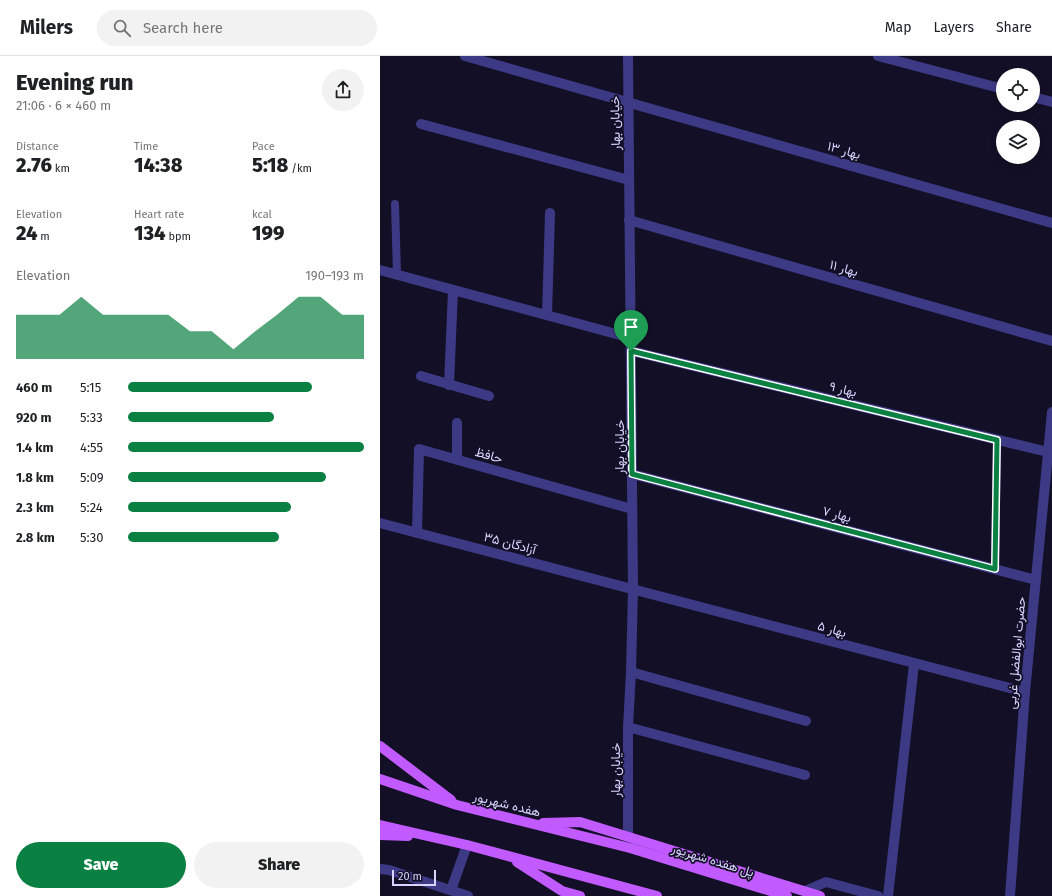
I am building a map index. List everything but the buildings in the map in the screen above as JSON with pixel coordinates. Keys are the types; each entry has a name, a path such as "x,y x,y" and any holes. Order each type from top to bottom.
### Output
{"main road":[{"path":"380,746 457,805"},
{"name":"هفده شهریور","path":"380,779 457,805 630,848"},
{"path":"531,824 580,822 820,896"},
{"path":"380,825 467,845 656,896"},
{"path":"380,835 426,836"},
{"name":"پل هفده شهریور","path":"630,848 788,896"},
{"path":"508,856 562,891 580,896"}],"street":[{"name":"بهار ۱۳","path":"465,56 1052,223"},
{"name":"خیابان بهار","path":"628,56 633,589 628,727 628,837"},
{"path":"878,56 996,87"},
{"path":"1040,99 1052,102"},
{"path":"421,124 629,180"},
{"path":"547,315 550,213"},
{"name":"بهار ۱۱","path":"629,220 1052,341"},
{"path":"380,270 631,338"},
{"path":"449,385 453,290"},
{"name":"بهار ۹","path":"631,351 1048,452"},
{"path":"421,376 489,396"},
{"name":"حضرت ابوالفضل غربی","path":"1010,896 1025,692 1052,412"},
{"path":"457,423 457,460"},
{"name":"حافظ","path":"417,533 419,449 632,509"},
{"name":"بهار ۷","path":"632,474 1036,580"},
{"name":"آزادگان ۳۵","path":"380,523 633,589"},
{"name":"بهار ۵","path":"633,589 1025,692"},
{"path":"888,896 914,664"},
{"path":"631,672 806,721"},
{"path":"628,727 805,775"},
{"path":"451,890 467,845"},
{"path":"380,869 389,870 468,896"},
{"path":"805,891 826,882 878,896"}],"lane":[{"path":"396,204 397,274"},
{"path":"995,569 997,440"}],"route":[{"path":"631,351 997,440 995,569 632,474 631,351"}]}
